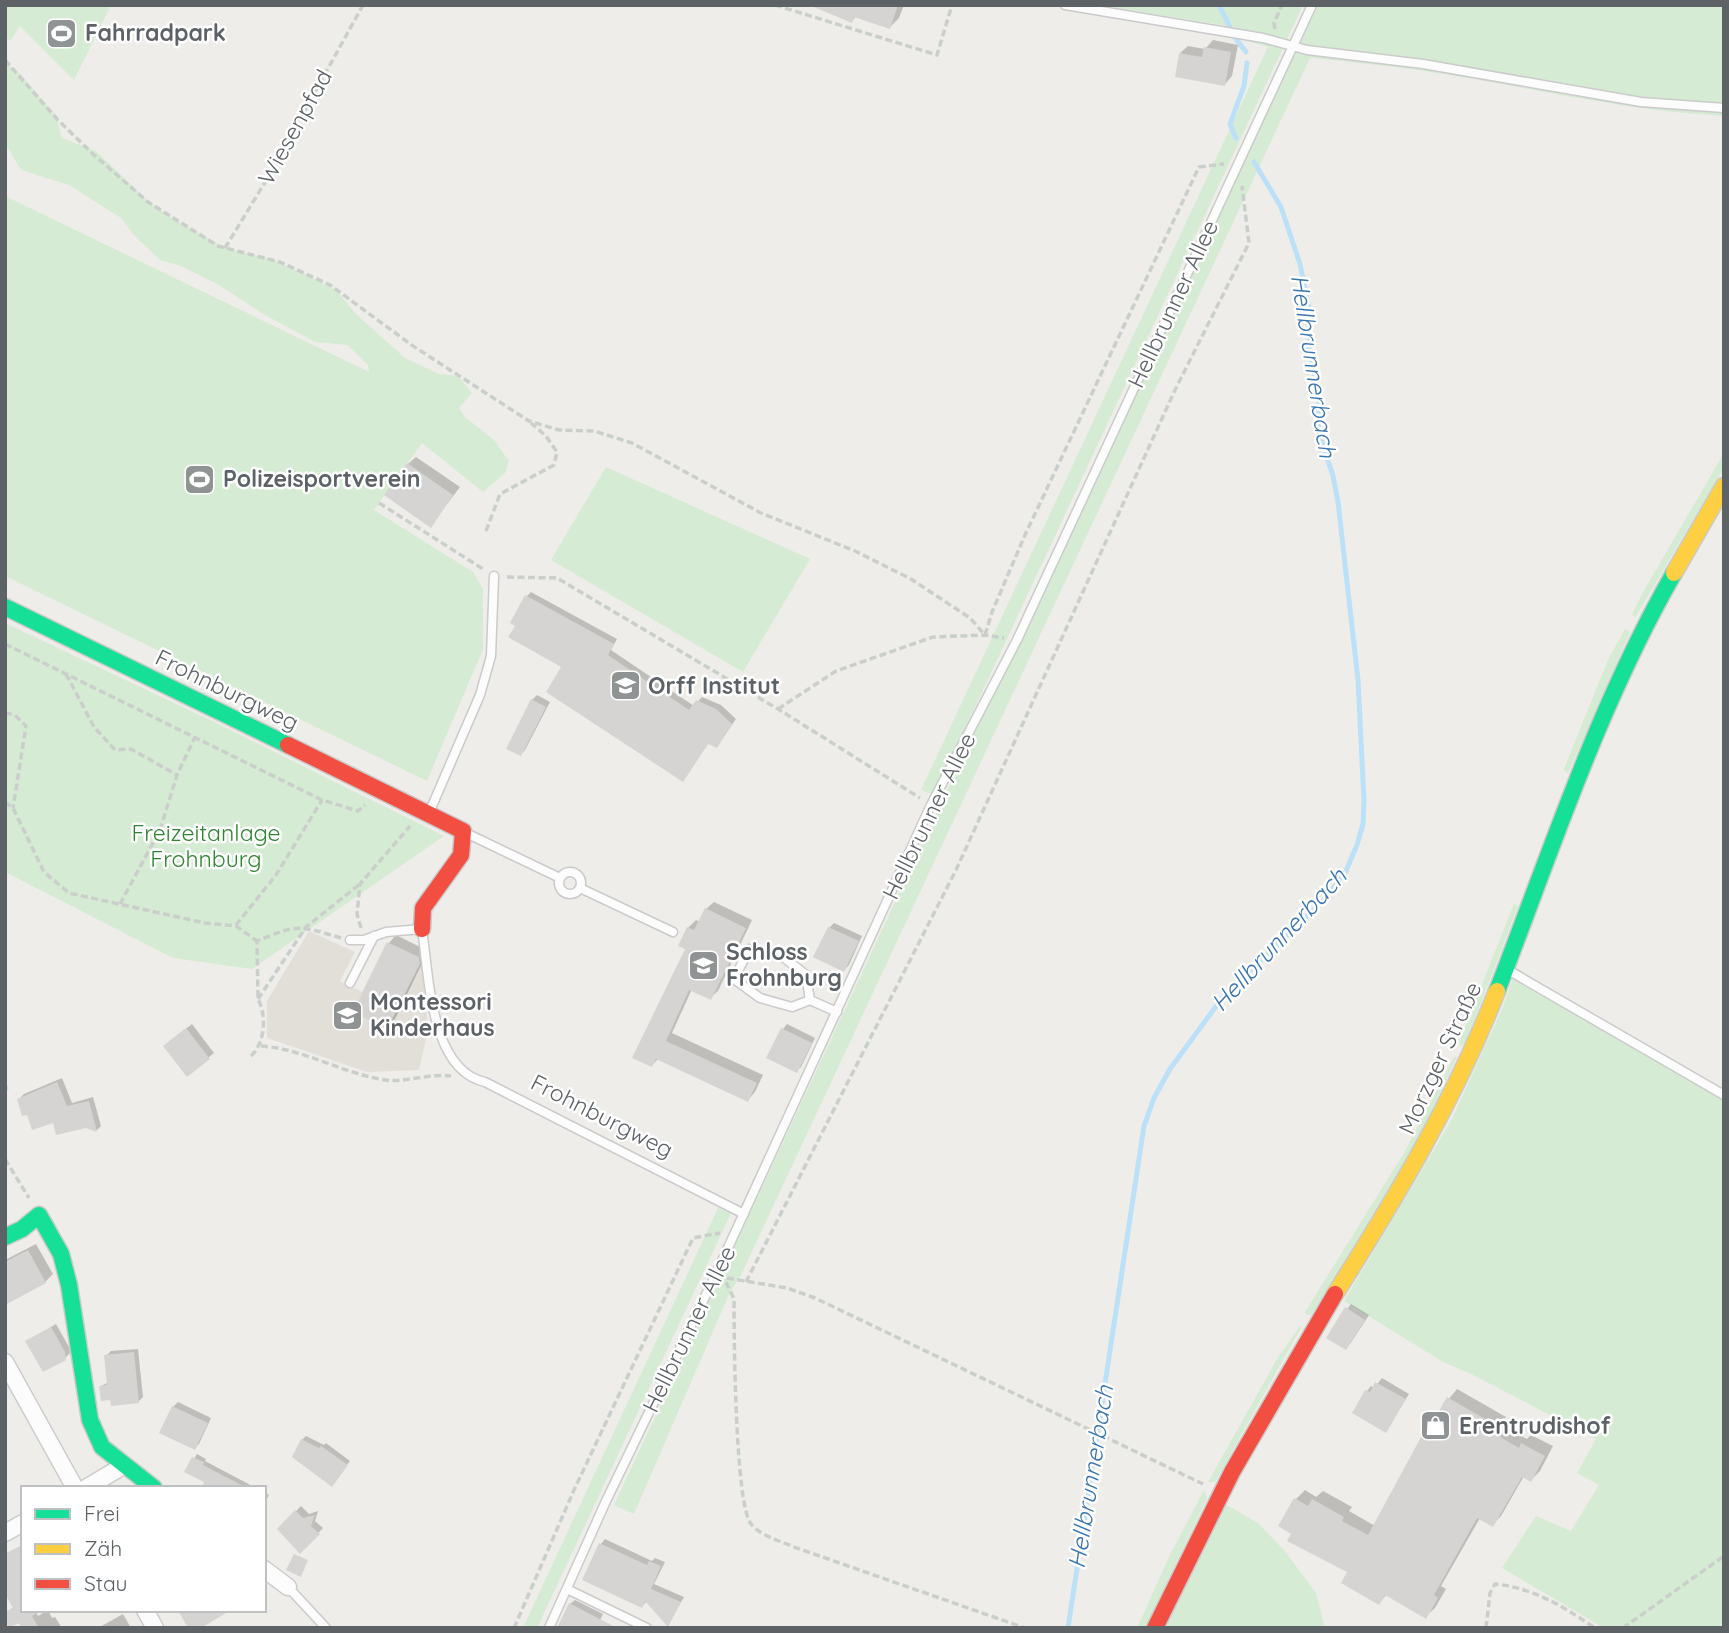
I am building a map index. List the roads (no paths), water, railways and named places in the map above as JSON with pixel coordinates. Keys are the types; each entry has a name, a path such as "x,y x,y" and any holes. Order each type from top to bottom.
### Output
{"street":[{"name":"Morzger Straße","path":"1155,1628 1195,1540 1287,1373 1410,1176 1459,1081 1505,969 1578,775 1618,680 1672,573 1724,486"},
{"name":"Frohnburgweg","path":"5,607 463,831 461,855 424,908 422,929"},
{"path":"5,1237 22,1230 39,1215 61,1254 69,1285 90,1420 102,1447 151,1486"},
{"path":"5,1362 74,1486"},
{"path":"89,1486 123,1466"},
{"path":"5,1533 21,1525"},
{"path":"266,1570 288,1587"},
{"path":"146,1612 155,1628"}],"lane":[{"path":"1065,5 1278,41 1325,53 1469,71 1641,102 1724,108"},
{"name":"Hellbrunner Allee","path":"549,1628 606,1501 716,1275 931,805 1017,640 1312,5"},
{"path":"425,811 480,695 491,656 494,576"},
{"path":"463,831 560,878"},
{"path":"567,872 575,873 581,879 580,888 574,894 565,893 559,887 560,878 567,872"},
{"path":"580,888 673,932"},
{"path":"350,940 364,940 386,932 422,929"},
{"name":"Frohnburgweg","path":"422,929 438,1032 448,1054 470,1079 485,1082 744,1214"},
{"path":"351,983 374,935"},
{"path":"810,1000 806,975 782,956 749,949 734,979 760,998 792,1007 810,1000 837,1012"},
{"path":"1505,969 1724,1095"},
{"path":"288,1587 326,1628"},
{"path":"567,1589 647,1628"}],"waterway":[{"name":"Hellbrunnerbach","path":"1219,5 1231,29"},
{"name":"Hellbrunnerbach","path":"1236,39 1246,52"},
{"name":"Hellbrunnerbach","path":"1236,138 1230,124 1244,86 1247,63"},
{"name":"Hellbrunnerbach","path":"1068,1628 1144,1126 1154,1098 1170,1069 1225,994 1322,902 1345,873 1363,824 1358,680 1338,502 1333,476 1318,430 1319,394 1309,349 1309,309 1300,264 1281,207 1254,162"}],"place":[{"name":"Fahrradpark","path":"62,33"},
{"name":"Polizeisportverein","path":"200,479"},
{"name":"Orff Institut","path":"625,686"},
{"name":"Schloss Frohnburg","path":"703,965"},
{"name":"Montessori Kinderhaus","path":"347,1015"},
{"name":"Erentrudishof","path":"1436,1426"}],"park label":[{"name":"Freizeitanlage Frohnburg","path":"206,846"}]}
